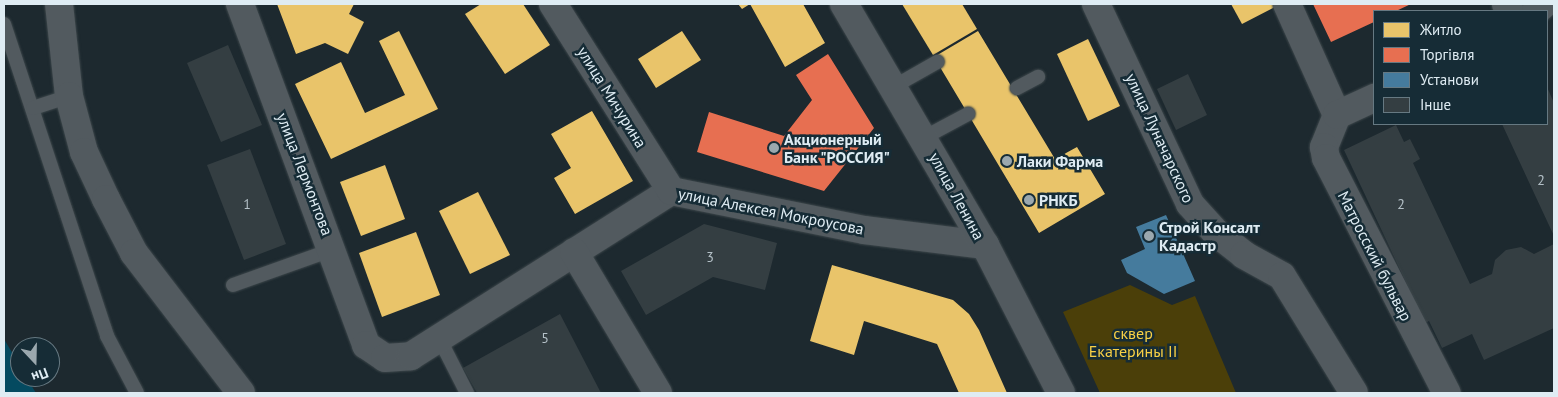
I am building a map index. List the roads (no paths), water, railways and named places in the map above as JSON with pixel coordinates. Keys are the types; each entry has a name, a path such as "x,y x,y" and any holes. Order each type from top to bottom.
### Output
{"street":[{"path":"60,4 69,96 84,152 134,253 241,393"},
{"name":"улица Лермонтова","path":"240,4 334,249 366,345"},
{"name":"улица Мичурина","path":"553,4 671,191"},
{"name":"улица Ленина","path":"844,4 924,137 985,245 1062,393"},
{"name":"улица Луначарского","path":"1096,4 1190,204 1215,232 1244,255 1282,276 1354,393"},
{"path":"1287,4 1337,115 1373,98"},
{"name":"Матросский бульвар","path":"1337,115 1324,146 1326,158 1447,393"},
{"name":"улица Алексея Мокроусова","path":"366,345 385,358 411,356 671,191 864,230 985,245"},
{"path":"574,252 658,393"}],"lane":[{"path":"4,24 107,336 137,393"},
{"path":"893,87 937,62"},
{"path":"1017,88 1038,77"},
{"path":"33,108 69,96"},
{"path":"924,137 968,114"},
{"path":"233,285 334,249"},
{"path":"439,338 467,393"}],"water":[{"path":"4,339 10,349 10,387 32,387 36,393 4,393"}],"place":[{"name":"Акционерный Банк \"РОССИЯ\"","path":"774,148"},
{"name":"Лаки Фарма","path":"1007,161"},
{"name":"РНКБ","path":"1029,200"},
{"name":"Строй Консалт Кадастр","path":"1149,236"}],"park label":[{"name":"cквер Екатерины II","path":"1133,342"}]}
